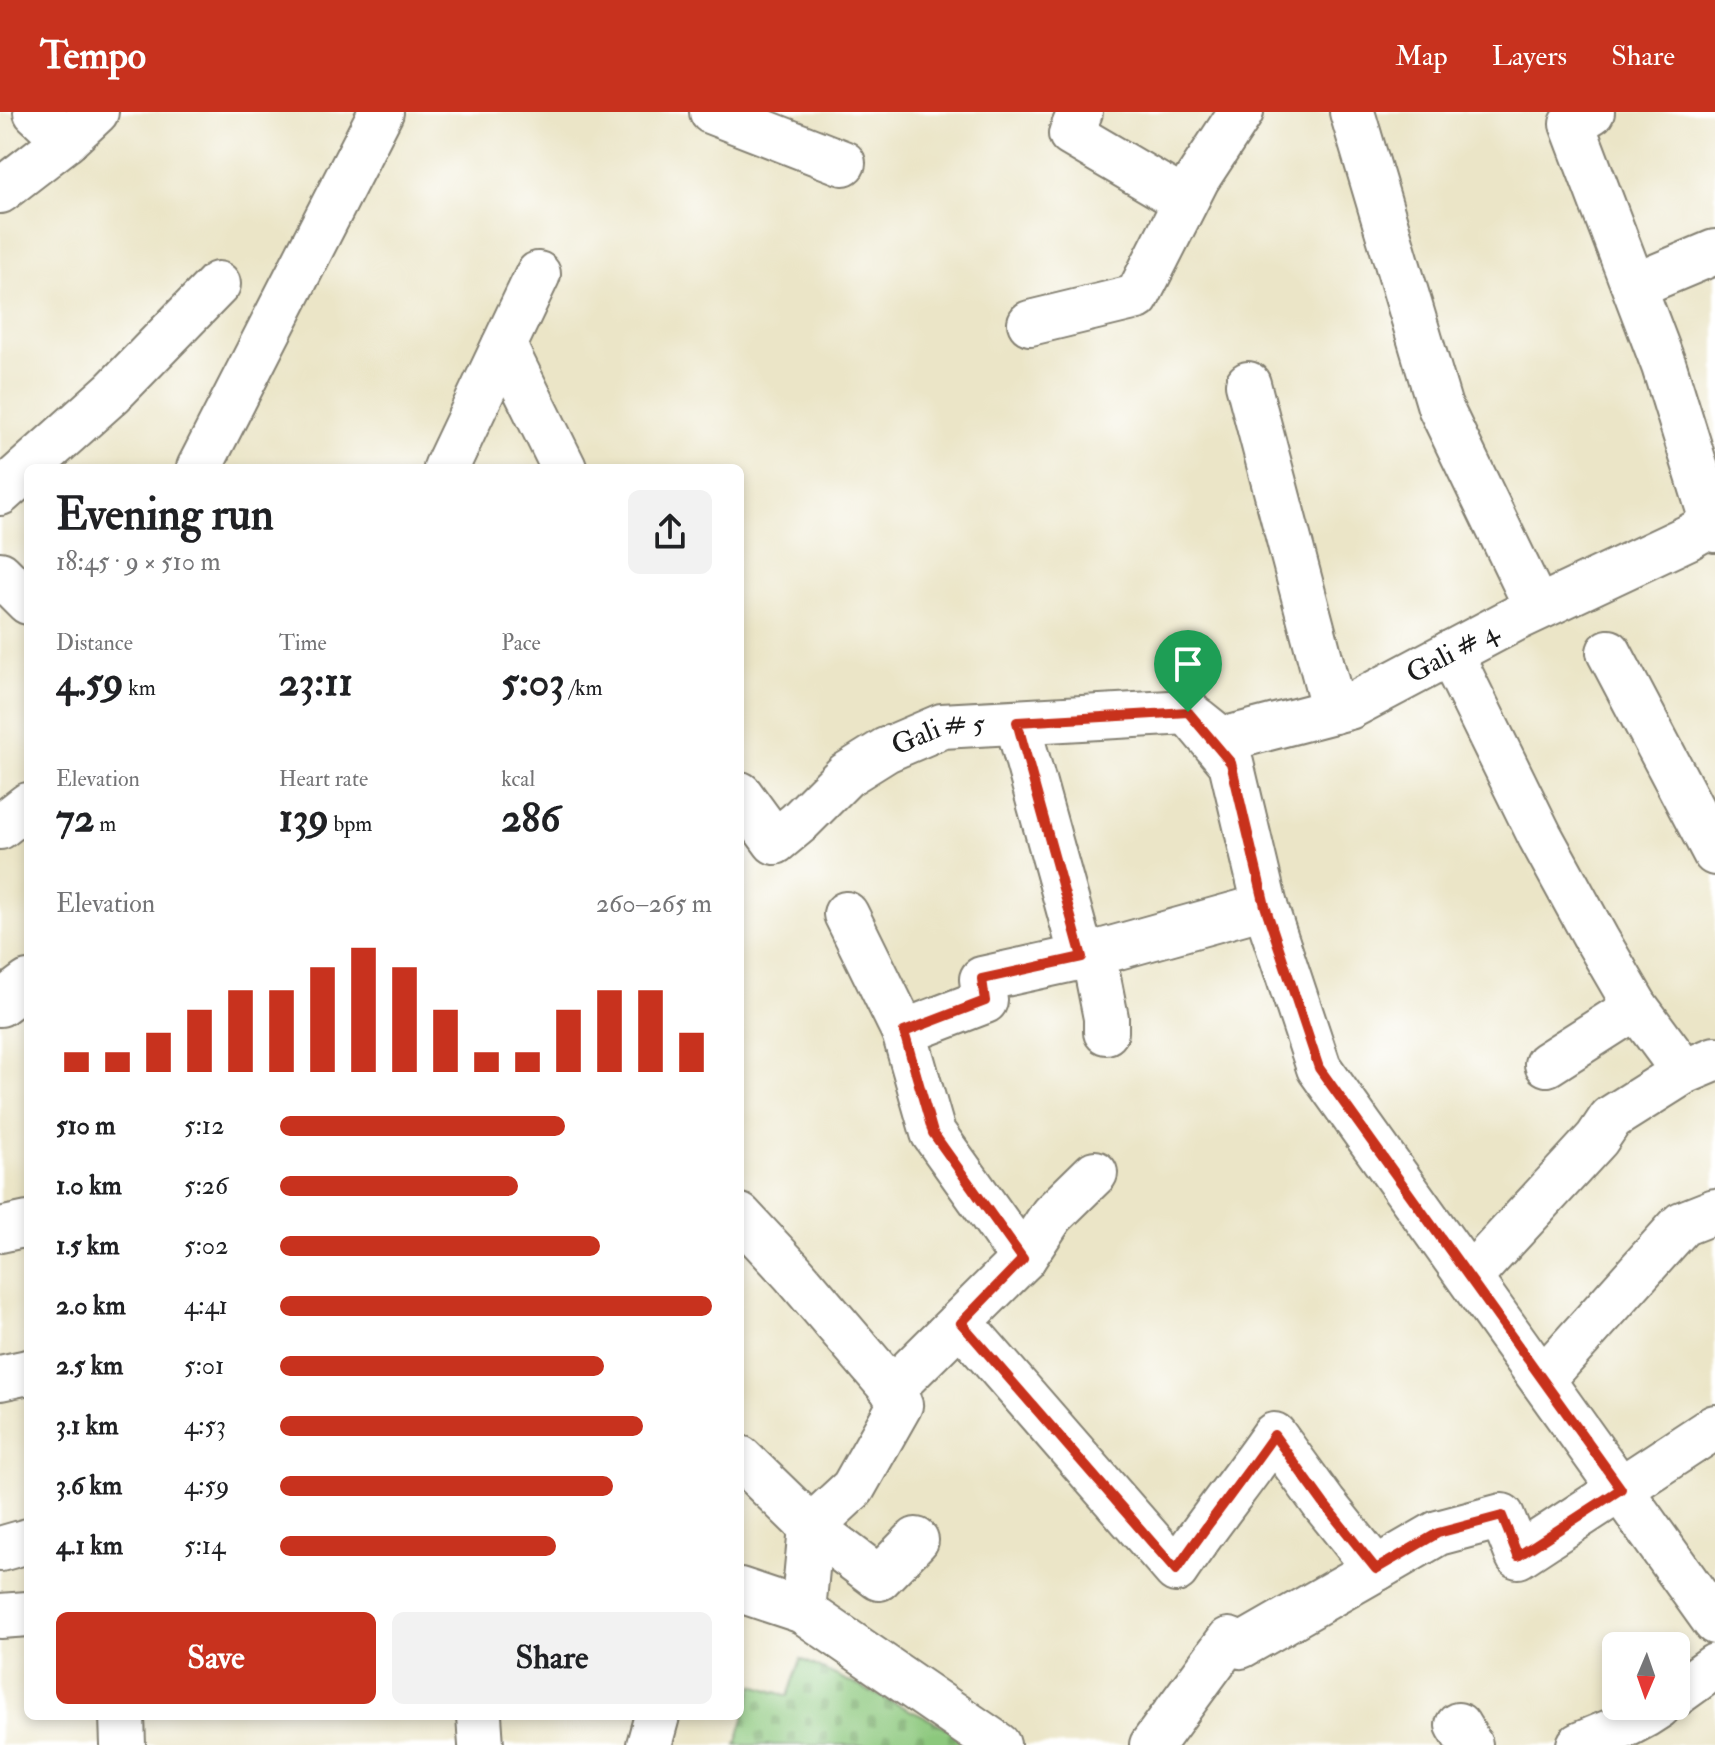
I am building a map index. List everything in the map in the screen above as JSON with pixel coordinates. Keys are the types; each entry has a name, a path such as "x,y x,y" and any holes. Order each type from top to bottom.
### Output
{"street":[{"path":"201,464 381,112"},
{"path":"712,112 843,163"},
{"path":"1080,112 1071,134 1185,201"},
{"path":"1030,323 1137,297 1197,179 1241,112"},
{"path":"1352,112 1440,407 1537,608"},
{"path":"1577,116 1664,366 1715,530"},
{"path":"0,191 66,121"},
{"path":"1634,286 1715,252"},
{"path":"448,464 538,274"},
{"path":"32,464 113,392 218,284"},
{"path":"504,346 562,464"},
{"path":"1248,384 1334,711"},
{"path":"0,493 24,472"},
{"name":"Gali # 4","path":"1188,712 1222,740 1349,707 1537,608 1715,523"},
{"path":"0,574 24,598"},
{"path":"1609,652 1715,853"},
{"path":"1450,653 1540,836 1636,1007 1700,1066 1611,1118 1597,1139 1470,1277"},
{"path":"1188,712 1231,763 1265,906 1319,1068 1715,1622"},
{"name":"Gali # 5","path":"744,799 775,842 846,775 886,750 942,726 1188,712"},
{"path":"1017,722 1088,955 1106,1018 1106,1032"},
{"path":"0,827 24,808"},
{"path":"904,1032 985,1001 982,979 1088,955 1265,906"},
{"path":"846,914 904,1032 933,1133 1023,1259"},
{"path":"0,1004 24,986"},
{"path":"1547,1064 1636,1007"},
{"path":"892,1389 1023,1259 1052,1215 1095,1173"},
{"path":"1543,1379 1682,1224 1715,1211"},
{"path":"744,1220 892,1389 900,1405 853,1488 811,1527 803,1611"},
{"path":"0,1230 24,1225"},
{"path":"961,1323 1176,1570 1212,1516 1274,1435 1376,1569"},
{"path":"0,1378 24,1373"},
{"path":"1152,1745 1229,1640 1241,1646 1438,1533 1502,1516 1518,1556 1715,1427"},
{"path":"744,1462 811,1527 879,1578 916,1540"},
{"path":"0,1549 24,1542"},
{"path":"744,1591 803,1611 998,1745"},
{"path":"0,1616 24,1614"},
{"path":"1690,1684 1715,1666"},
{"path":"122,1720 123,1745"},
{"path":"479,1720 481,1745"},
{"path":"649,1745 656,1720"},
{"path":"1579,1745 1639,1720"}],"green space":[{"path":"801,1659 965,1736 975,1745 736,1745 754,1685 788,1696"}],"route":[{"path":"1188,712 1231,763 1265,906 1319,1068 1621,1489 1518,1556 1502,1516 1438,1533 1376,1569 1274,1435 1212,1516 1176,1570 961,1323 1023,1259 933,1133 904,1032 985,1001 982,979 1082,957 1017,722 1188,712"}]}
